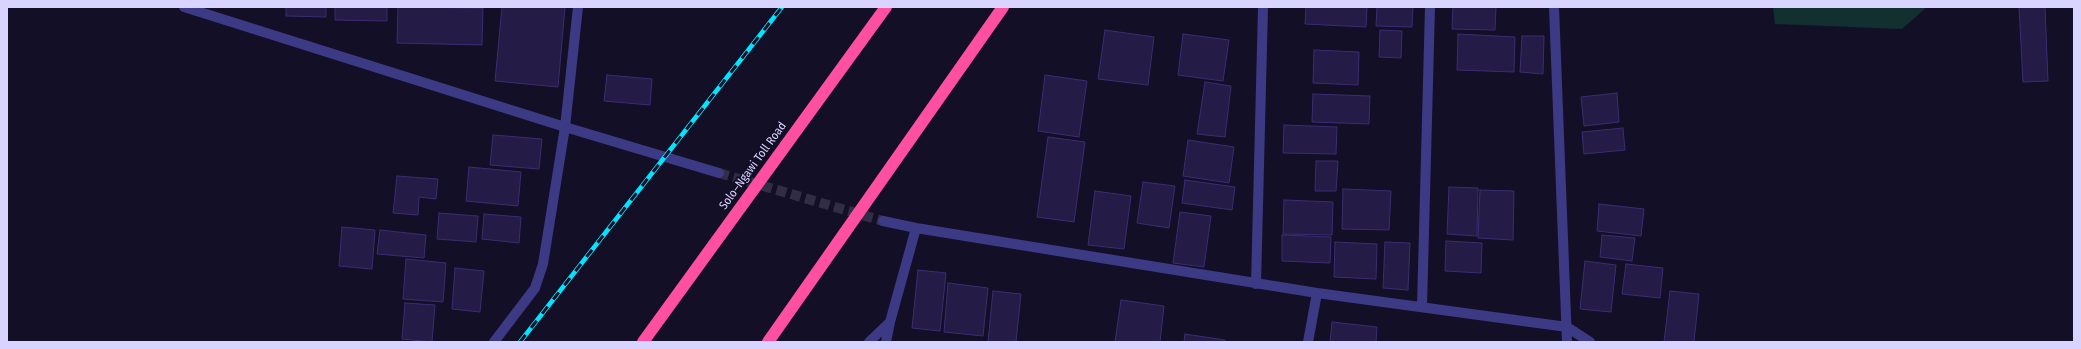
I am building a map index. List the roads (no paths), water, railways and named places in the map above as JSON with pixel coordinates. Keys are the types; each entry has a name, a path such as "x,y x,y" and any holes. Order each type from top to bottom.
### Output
{"highway":[{"name":"Solo–Ngawi Toll Road","path":"643,342 886,7"},
{"path":"768,342 1004,7"}],"street":[{"path":"184,7 565,127 719,173"},
{"path":"494,342 535,288 541,270 547,242 565,127 578,7"},
{"path":"1256,284 1263,7"},
{"path":"1422,306 1430,7"},
{"path":"1554,7 1568,327 1567,342"},
{"path":"883,221 916,228 1256,284 1568,327 1590,342"},
{"path":"886,342 890,322 916,228"},
{"path":"1308,342 1317,293"},
{"path":"869,342 890,322"}],"tunnel":[{"path":"719,173 883,221"}],"railway":[{"path":"520,342 782,7"}]}
